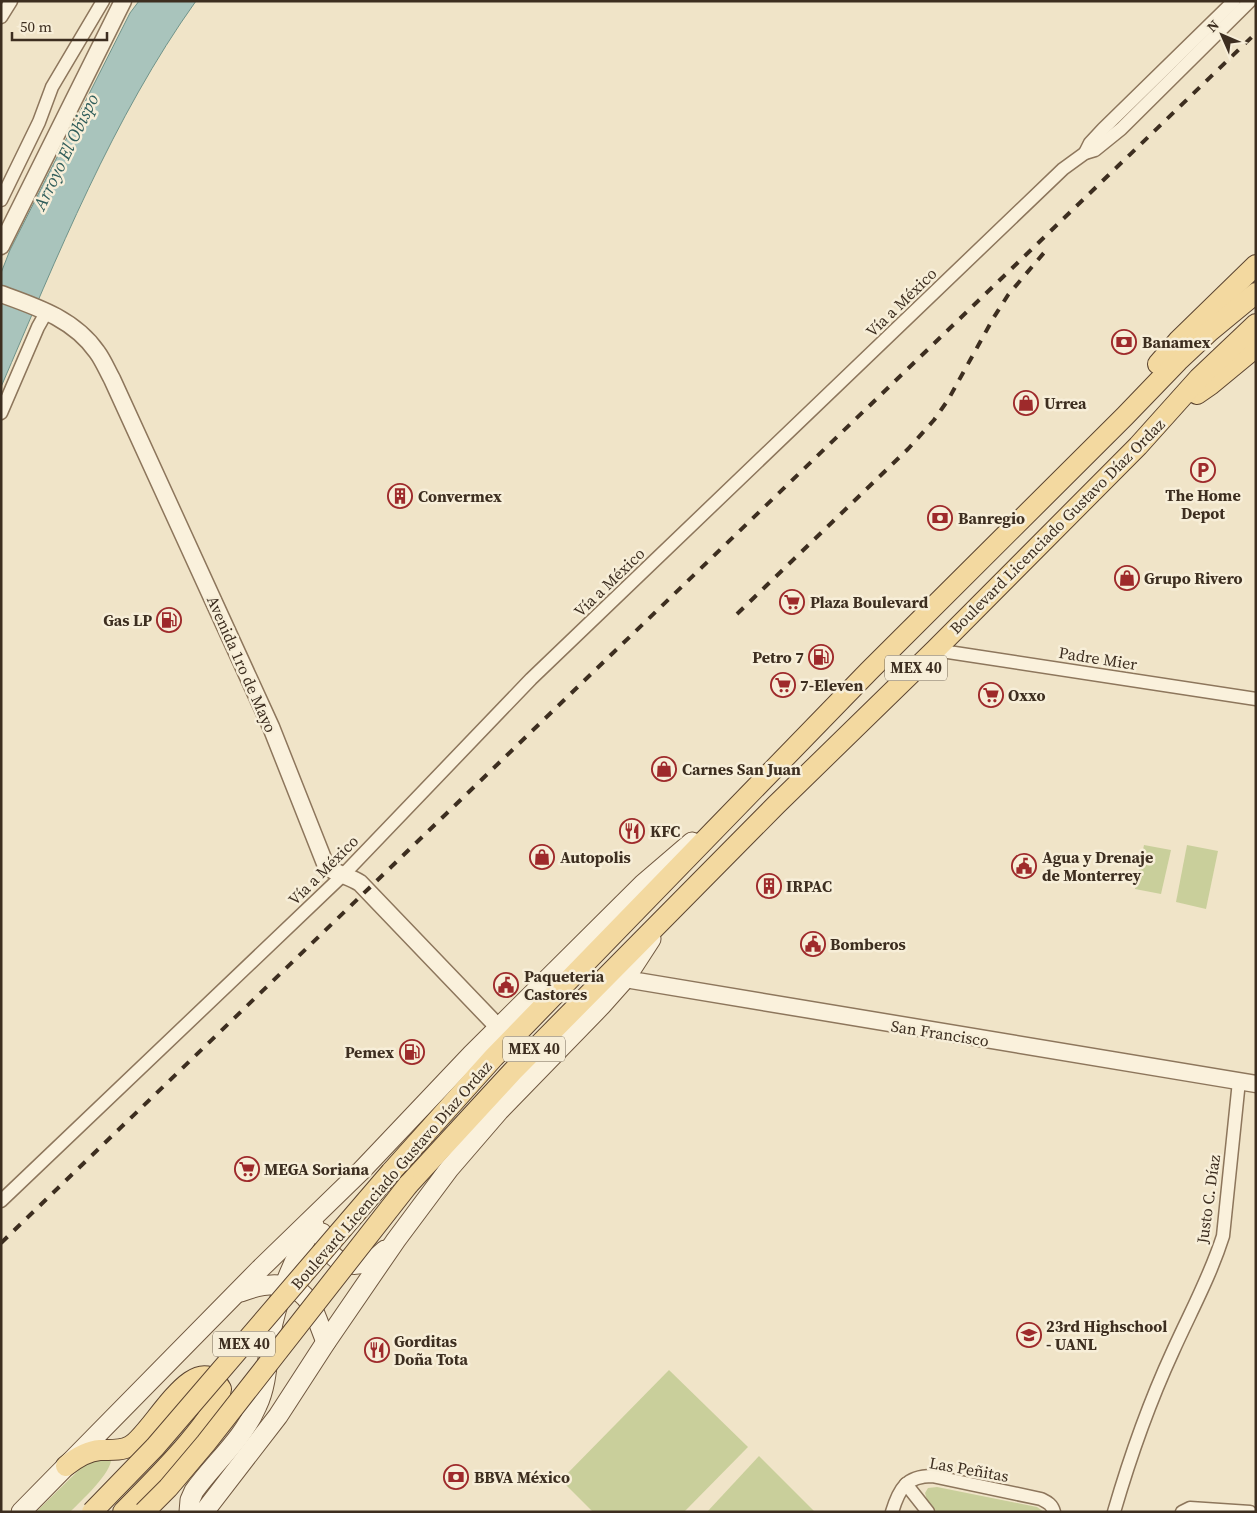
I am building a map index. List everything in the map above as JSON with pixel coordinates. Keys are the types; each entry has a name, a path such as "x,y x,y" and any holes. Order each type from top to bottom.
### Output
{"main road":[{"path":"1125,416 1142,386 1169,351 1256,265"},
{"name":"Boulevard Licenciado Gustavo Díaz Ordaz","path":"92,1512 155,1447 391,1172 494,1056 869,671 1178,361 1256,293"},
{"name":"Boulevard Licenciado Gustavo Díaz Ordaz","path":"144,1512 168,1488 206,1443 408,1185 513,1071 776,805 935,650 1138,446 1199,378 1256,324"},
{"path":"1165,417 1210,385 1256,348"},
{"name":"Boulevard Licenciado Gustavo Díaz Ordaz","path":"20,1512 332,1200 471,1055 643,884 690,844 721,824"},
{"name":"Boulevard Licenciado Gustavo Díaz Ordaz","path":"209,1509 278,1416 396,1240 449,1169 493,1118 573,1036 624,980 665,916"},
{"path":"332,1200 322,1223 323,1240 332,1255 348,1264 365,1264 380,1256 396,1240"},
{"path":"190,1512 190,1500 194,1491 232,1446 258,1405 273,1323 284,1285 309,1233 332,1200"},
{"path":"226,1304 240,1292 261,1285 284,1285 299,1292 311,1305 326,1342"},
{"path":"66,1466 75,1459 93,1451 118,1450 132,1445 143,1436 181,1389 199,1376 207,1376 213,1379 221,1389 220,1398 212,1413 155,1479 123,1512"},
{"path":"212,1413 220,1408 232,1408 265,1417 278,1416"},
{"path":"232,1408 234,1436 232,1446"}],"street":[{"path":"1,17 11,1"},
{"path":"1,200 34,131 52,87 103,1"},
{"path":"1,246 123,1"},
{"path":"1084,154 1090,143 1234,1"},
{"name":"Vía a México","path":"1,1201 343,875 531,679 1056,176 1084,154 1095,150 1121,129 1250,1"},
{"name":"Avenida 1ro de Mayo","path":"1,294 44,310 72,326 97,352 112,380 271,727 326,866 334,873 352,878 360,883 499,1028"},
{"path":"1,413 44,310"},
{"name":"Padre Mier","path":"935,650 1256,699"},
{"name":"San Francisco","path":"624,980 1256,1084"},
{"name":"Justo C. Díaz","path":"1114,1512 1135,1446 1172,1352 1215,1260 1223,1236 1239,1081"},
{"name":"Las Peñitas","path":"906,1484 914,1478 932,1476 1041,1498 1053,1507 1054,1512"},
{"path":"892,1512 896,1496 906,1484 928,1512"},
{"path":"1183,1511 1190,1508 1250,1512"}],"green space":[{"path":"1144,845 1171,850 1161,894 1135,889"},
{"path":"1187,845 1218,851 1206,909 1176,902"},
{"path":"669,1370 748,1447 684,1512 593,1512 561,1480"},
{"path":"759,1456 815,1512 707,1512"},
{"path":"111,1458 102,1479 70,1512 36,1512 83,1466 92,1461"},
{"path":"937,1487 1037,1507 1044,1512 936,1512 927,1500 925,1493 928,1488"}],"water":[{"name":"Arroyo El Obispo","path":"139,1 196,1 138,92 88,189 1,387 1,273 10,250 130,13"}],"railway":[{"path":"1,1243 1256,33"},
{"path":"737,614 908,449 934,420 948,400 1008,295 1048,248"}],"place":[{"name":"Banamex","path":"1124,342"},
{"name":"Urrea","path":"1026,403"},
{"name":"The Home Depot","path":"1203,470"},
{"name":"Convermex","path":"400,496"},
{"name":"Banregio","path":"940,518"},
{"name":"Grupo Rivero","path":"1127,578"},
{"name":"Plaza Boulevard","path":"792,602"},
{"name":"Gas LP","path":"169,620"},
{"name":"Petro 7","path":"821,657"},
{"name":"7-Eleven","path":"783,685"},
{"name":"Oxxo","path":"991,695"},
{"name":"Carnes San Juan","path":"664,769"},
{"name":"KFC","path":"632,831"},
{"name":"Autopolis","path":"542,857"},
{"name":"Agua y Drenaje de Monterrey","path":"1024,866"},
{"name":"IRPAC","path":"769,886"},
{"name":"Bomberos","path":"813,944"},
{"name":"Paqueteria Castores","path":"506,985"},
{"name":"Pemex","path":"412,1052"},
{"name":"MEGA Soriana","path":"247,1169"},
{"name":"23rd Highschool - UANL","path":"1029,1335"},
{"name":"Gorditas Doña Tota","path":"377,1350"},
{"name":"BBVA México","path":"456,1477"}]}
